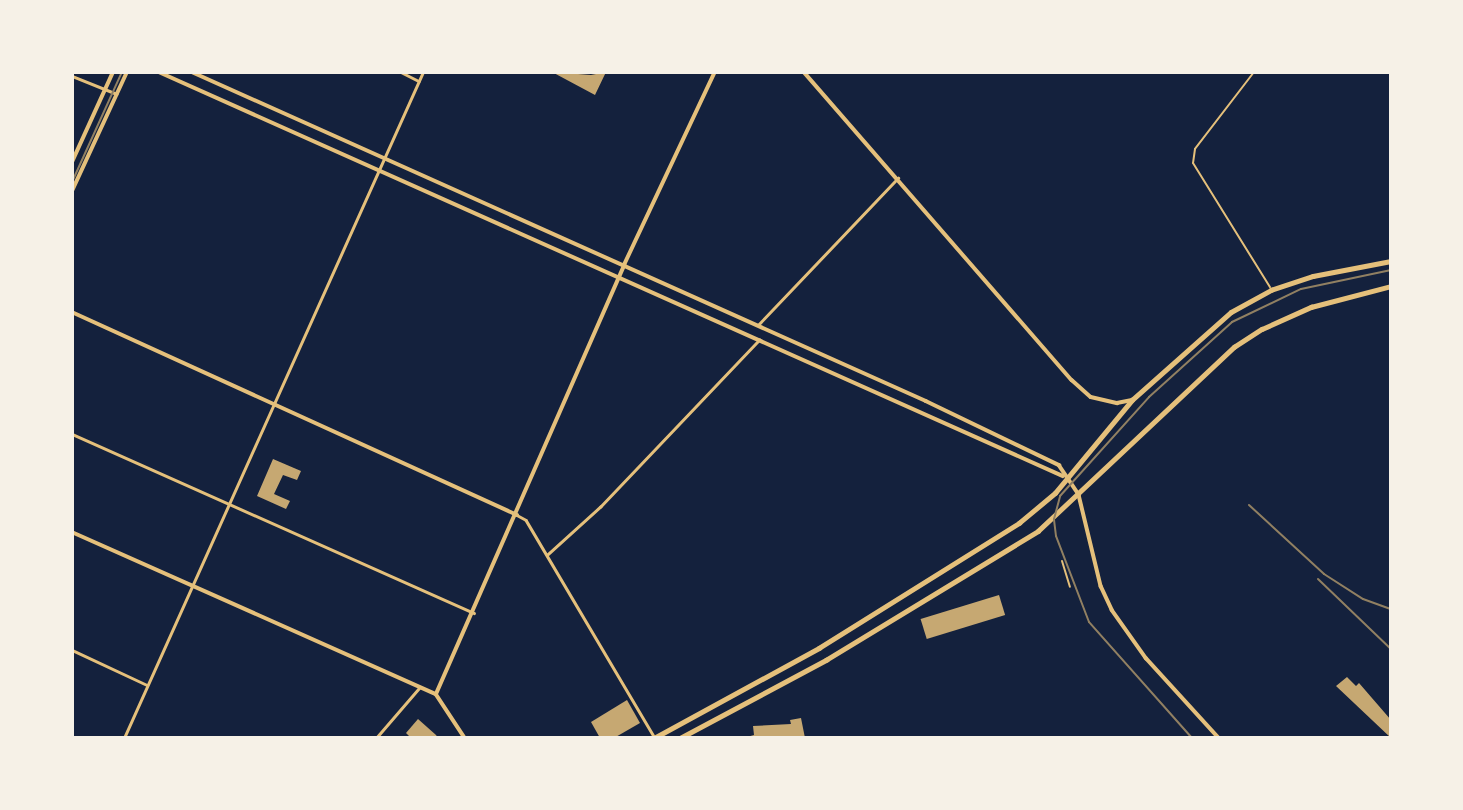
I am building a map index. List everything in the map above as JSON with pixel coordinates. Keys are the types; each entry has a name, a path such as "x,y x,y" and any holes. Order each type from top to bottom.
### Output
{"main road":[{"path":"72,162 113,72"},
{"path":"72,191 127,72"},
{"path":"159,72 1063,478 1079,495 1101,586 1112,610 1146,658 1219,738"},
{"path":"192,72 758,325 1049,459 1059,466 1063,478"},
{"path":"436,694 517,515 624,265 715,72"},
{"path":"804,72 1038,342 1091,397 1117,403 1132,400"},
{"path":"654,738 819,648 988,544 1039,508 1132,400 1231,312 1271,290 1391,261"},
{"path":"680,738 826,660 1038,531 1234,347 1287,316 1390,286"},
{"path":"72,313 517,515"},
{"path":"72,532 436,694 465,738"}],"street":[{"path":"401,72 419,81"},
{"path":"124,738 377,169 423,72"},
{"path":"72,76 117,94"},
{"path":"758,325 898,178"},
{"path":"547,555 600,507 759,340"},
{"path":"72,434 474,613"},
{"path":"517,515 526,520 654,738"},
{"path":"72,650 147,685"},
{"path":"376,738 420,687"}],"lane":[{"path":"1254,72 1195,149 1193,163 1254,256 1271,290"}],"path":[{"path":"1062,561 1070,587"}],"building":[{"path":"552,72 591,75 606,72 595,95"},
{"path":"273,459 301,471 297,480 283,475 274,494 290,501 286,509 257,496"},
{"path":"999,595 1005,615 927,639 921,619"},
{"path":"1347,677 1356,686 1359,683 1391,720 1391,738 1336,686"},
{"path":"627,700 640,723 614,738 600,738 591,722"},
{"path":"801,718 805,738 743,738 754,735 753,726 791,724 790,720"},
{"path":"418,719 438,738 411,738 406,733"}],"tram line":[{"path":"72,182 122,72"},
{"path":"1192,738 1089,622 1056,536 1054,519 1060,496 1149,397 1232,322 1301,289 1391,270"}],"railway":[{"path":"1249,505 1324,574 1363,599 1391,609"},
{"path":"1318,579 1391,649"}]}
